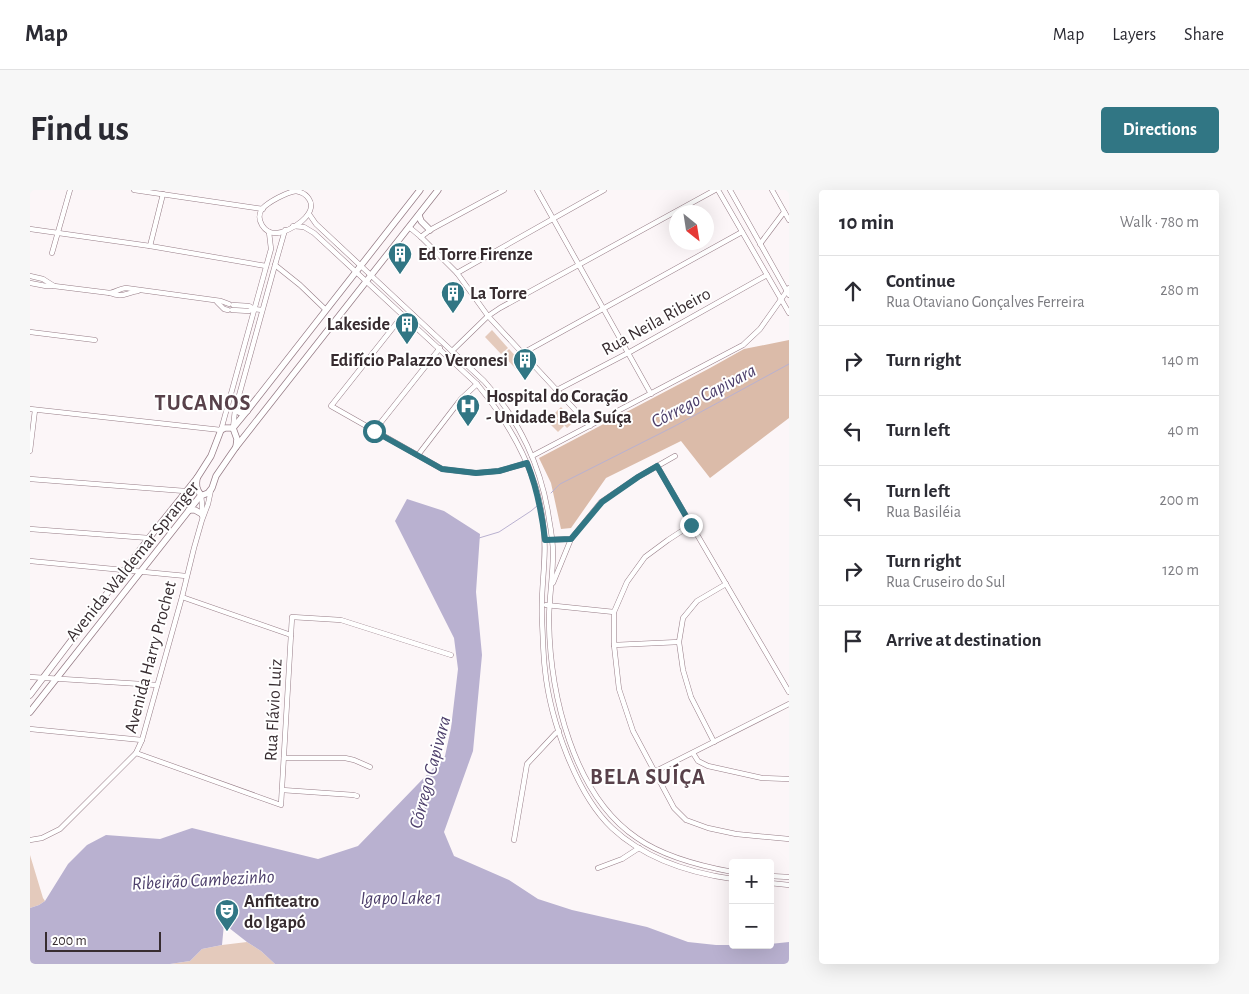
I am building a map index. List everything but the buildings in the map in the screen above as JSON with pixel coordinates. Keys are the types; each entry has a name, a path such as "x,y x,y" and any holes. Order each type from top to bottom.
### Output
{"main road":[{"path":"233,428 420,190"},
{"name":"Avenida Waldemar Spranger","path":"30,712 201,494 208,493 212,488 216,476 236,447 438,190"},
{"path":"419,215 421,221 430,230"},
{"path":"235,410 241,413 247,411"},
{"path":"233,428 237,439 236,447"},
{"path":"221,430 233,428"},
{"name":"Avenida Waldemar Spranger","path":"30,695 124,570 197,478 211,456 221,430"},
{"path":"197,478 196,485 201,494"},
{"path":"189,510 195,510 202,517"},
{"path":"94,611 105,616"}],"street":[{"path":"52,254 70,190"},
{"path":"134,190 263,209"},
{"path":"306,190 311,206 309,214 304,218 286,230 276,233 269,232 261,225 260,214 263,209 287,192 300,192 308,197"},
{"path":"421,237 430,230 504,190"},
{"path":"537,190 651,394"},
{"path":"457,273 604,190"},
{"path":"452,351 488,316 578,264 716,190 789,313"},
{"path":"532,456 743,345 760,329 788,292 730,190"},
{"path":"772,190 789,220"},
{"path":"150,246 163,194"},
{"path":"760,244 784,212"},
{"path":"309,214 316,224 484,381 517,426 532,456 546,502 552,540 553,552 549,606 552,671 565,730 597,799 617,823 648,845 673,856 729,871"},
{"path":"293,226 308,228 439,348 477,384 499,412 510,430 535,483 545,540 546,558 542,605 545,671 559,732 570,763 591,803 612,828 631,844 658,858 701,872 729,878"},
{"path":"409,227 457,273 488,316 590,426"},
{"path":"30,229 150,246 266,266"},
{"path":"233,428 235,410 274,265 286,230"},
{"path":"30,451 32,410 221,430 271,249 269,232"},
{"path":"522,353 742,232"},
{"path":"274,265 300,285 326,310"},
{"name":"Rua Neila Ribeiro","path":"557,390 628,353 767,275"},
{"path":"30,276 43,279 54,286"},
{"path":"42,285 43,279"},
{"path":"30,283 115,295 125,295 139,290"},
{"path":"110,293 124,288 216,301 229,307 249,306 262,310"},
{"path":"124,288 120,292 125,295"},
{"path":"403,315 331,406 442,469 476,473 499,471 527,463"},
{"path":"30,332 95,340"},
{"path":"374,431 444,343"},
{"path":"418,455 461,399 477,384"},
{"path":"550,589 571,539 602,502 638,477 675,456"},
{"path":"657,466 789,692"},
{"path":"30,479 186,492"},
{"name":"Avenida Harry Prochet","path":"30,840 42,838 60,829 136,753 142,740 202,517 212,488"},
{"name":"Avenida Harry Prochet","path":"201,494 202,517"},
{"path":"691,525 645,557 627,582 614,612 614,645 622,697 633,731 654,772 674,808 686,820 708,828 736,834 789,839"},
{"path":"30,528 149,538"},
{"path":"545,540 571,539"},
{"path":"30,561 186,576"},
{"path":"714,742 691,697 683,670 678,642 683,618 697,601 726,584"},
{"path":"182,597 291,634"},
{"path":"542,605 614,612"},
{"name":"Rua Flávio Luiz","path":"136,753 281,805 292,617 340,620 451,656"},
{"path":"614,645 678,642"},
{"path":"545,671 552,671"},
{"path":"30,677 157,685"},
{"path":"654,772 789,704"},
{"path":"556,721 563,719"},
{"path":"30,729 142,740"},
{"path":"514,840 527,764 556,733 565,730"},
{"path":"693,753 698,761 708,766 762,778 789,779"},
{"path":"284,758 345,758 370,768"},
{"path":"282,790 357,796"},
{"path":"612,828 617,823"},
{"path":"598,868 622,859 639,848"},
{"path":"701,872 704,865"},
{"path":"774,876 789,878"},
{"path":"774,883 789,885"}],"shaded area":[{"path":"492,330 508,348 501,354 485,337"},
{"path":"789,340 789,418 710,478 681,441 606,478 571,528 561,529 551,483 539,458 744,349"},
{"path":"509,349 522,363 516,369 503,355"},
{"path":"561,407 574,422 567,428 554,414"},
{"path":"553,414 564,426 558,432 546,420"},
{"path":"30,855 45,901 30,908"},
{"path":"247,942 261,951 275,964 170,964 190,961 202,949"}],"water":[{"name":"Igapo Lake 1","path":"407,499 444,511 480,534 476,592 482,655 473,751 444,832 454,856 509,880 538,899 572,910 647,927 688,942 729,945 729,949 774,949 774,944 789,942 789,964 275,964 261,951 224,924 222,945 202,949 190,961 170,964 30,964 30,908 45,901 68,864 87,845 106,835 160,839 192,828 318,859 358,846 445,756 451,728 458,669 454,638 395,521"}],"waterway":[{"name":"Córrego Capivara","path":"551,493 560,484 675,426 789,364"},
{"name":"Córrego Capivara","path":"479,538 499,532 537,506"}],"place":[{"name":"Ed Torre Firenze","path":"400,275"},
{"name":"La Torre","path":"453,314"},
{"name":"Lakeside","path":"407,345"},
{"name":"Edifício Palazzo Veronesi","path":"525,381"},
{"name":"Hospital do Coração - Unidade Bela Suíça","path":"468,427"},
{"name":"Anfiteatro do Igapó","path":"227,932"}],"district":[{"name":"TUCANOS","path":"203,402"},
{"name":"BELA SUÍÇA","path":"648,776"}],"route":[{"path":"374,431 442,469 476,473 499,471 527,463 535,483 545,540 571,539 602,502 657,466 691,525"}],"water label":[{"name":"Ribeirão Cambezinho","path":"203,879"}]}
